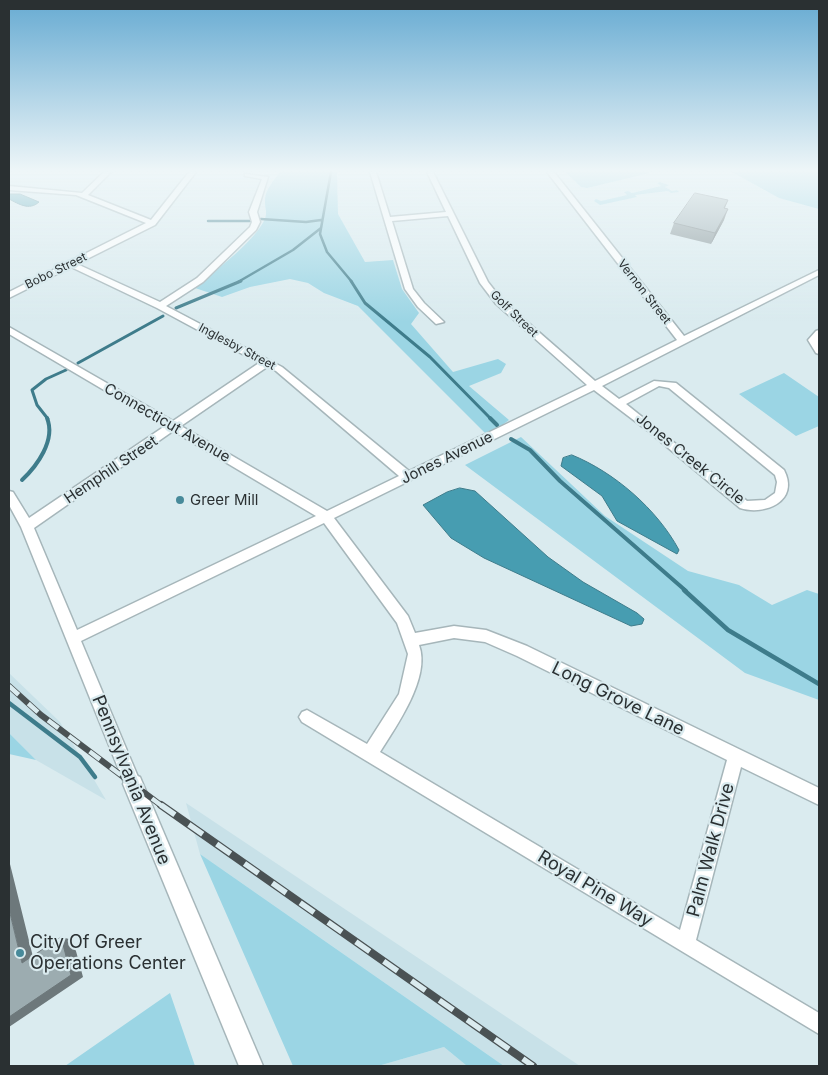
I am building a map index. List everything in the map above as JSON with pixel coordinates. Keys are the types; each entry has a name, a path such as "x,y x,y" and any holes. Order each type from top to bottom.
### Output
{"street":[{"path":"148,222 152,224"},
{"path":"160,306 200,280 253,228 256,222"},
{"path":"389,222 409,289 421,305 439,322"},
{"name":"Golf Street","path":"454,222 489,290 523,324 595,385"},
{"name":"Vernon Street","path":"589,222 682,340"},
{"name":"Bobo Street","path":"9,295 152,224"},
{"name":"Inglesby Street","path":"71,264 160,306 268,362 301,387 408,477"},
{"name":"Jones Avenue","path":"73,638 408,477 682,340 816,278"},
{"name":"Connecticut Avenue","path":"9,330 326,516"},
{"path":"819,334 813,340 819,351"},
{"name":"Hemphill Street","path":"27,526 268,362"},
{"name":"Jones Creek Circle","path":"595,385 619,402 744,505 760,506 772,502 782,491 784,483 780,473 672,384 658,382 619,402"},
{"name":"Pennsylvania Avenue","path":"9,495 27,526 251,1066"},
{"path":"326,516 403,620 415,654 406,696 370,754"},
{"name":"Long Grove Lane","path":"410,640 454,632 486,636 522,651 819,797"},
{"name":"Royal Pine Way","path":"308,716 819,1024"},
{"name":"Palm Walk Drive","path":"686,944 736,757"}],"shaded area":[{"path":"263,222 343,222 365,262 393,260 402,289 419,313 411,324 453,372 498,359 506,364 501,373 469,386 509,420 488,436 358,306 324,293 308,283 290,279 250,287 222,297 195,288 242,248"},
{"path":"784,373 819,397 819,426 796,436 739,394"},
{"path":"521,437 605,516 688,571 739,585 772,605 807,590 819,594 819,700 745,673 465,465"},
{"path":"572,455 603,471 647,506 670,535 679,550 677,554 617,521 602,496 561,466 563,458"},
{"path":"460,488 475,491 548,557 583,582 637,613 644,619 642,624 631,626 484,558 451,538 423,505 447,492"},
{"path":"9,673 60,722 106,800 36,760 9,733"},
{"path":"9,733 36,760 9,754"},
{"path":"186,803 580,1066 504,1066 200,854"},
{"path":"200,854 504,1066 467,1066 444,1047 378,1066 293,1066"},
{"path":"170,993 195,1066 65,1066"},
{"path":"444,1047 467,1066 378,1066"}],"building":[{"path":"675,222 721,222 715,233"},
{"path":"9,909 22,963 61,937 71,975 9,1017"}],"waterway":[{"path":"322,222 320,234 327,252 352,282"},
{"path":"238,282 293,250 321,228"},
{"path":"176,308 241,281"},
{"path":"351,281 365,303 430,357 491,419"},
{"path":"78,363 163,316"},
{"path":"48,419 37,405 32,390 46,379 66,370"},
{"path":"22,480 34,468 44,452 49,435 47,418"},
{"path":"491,419 497,425"},
{"path":"511,439 530,450 560,481 686,591"},
{"path":"684,590 728,630 819,684"},
{"path":"9,703 80,757 95,777"}],"railway":[{"path":"9,686 41,715 162,806"},
{"path":"161,805 533,1066"}],"place":[{"name":"Greer Mill","path":"180,500"},
{"name":"City Of Greer Operations Center","path":"20,953"}]}
